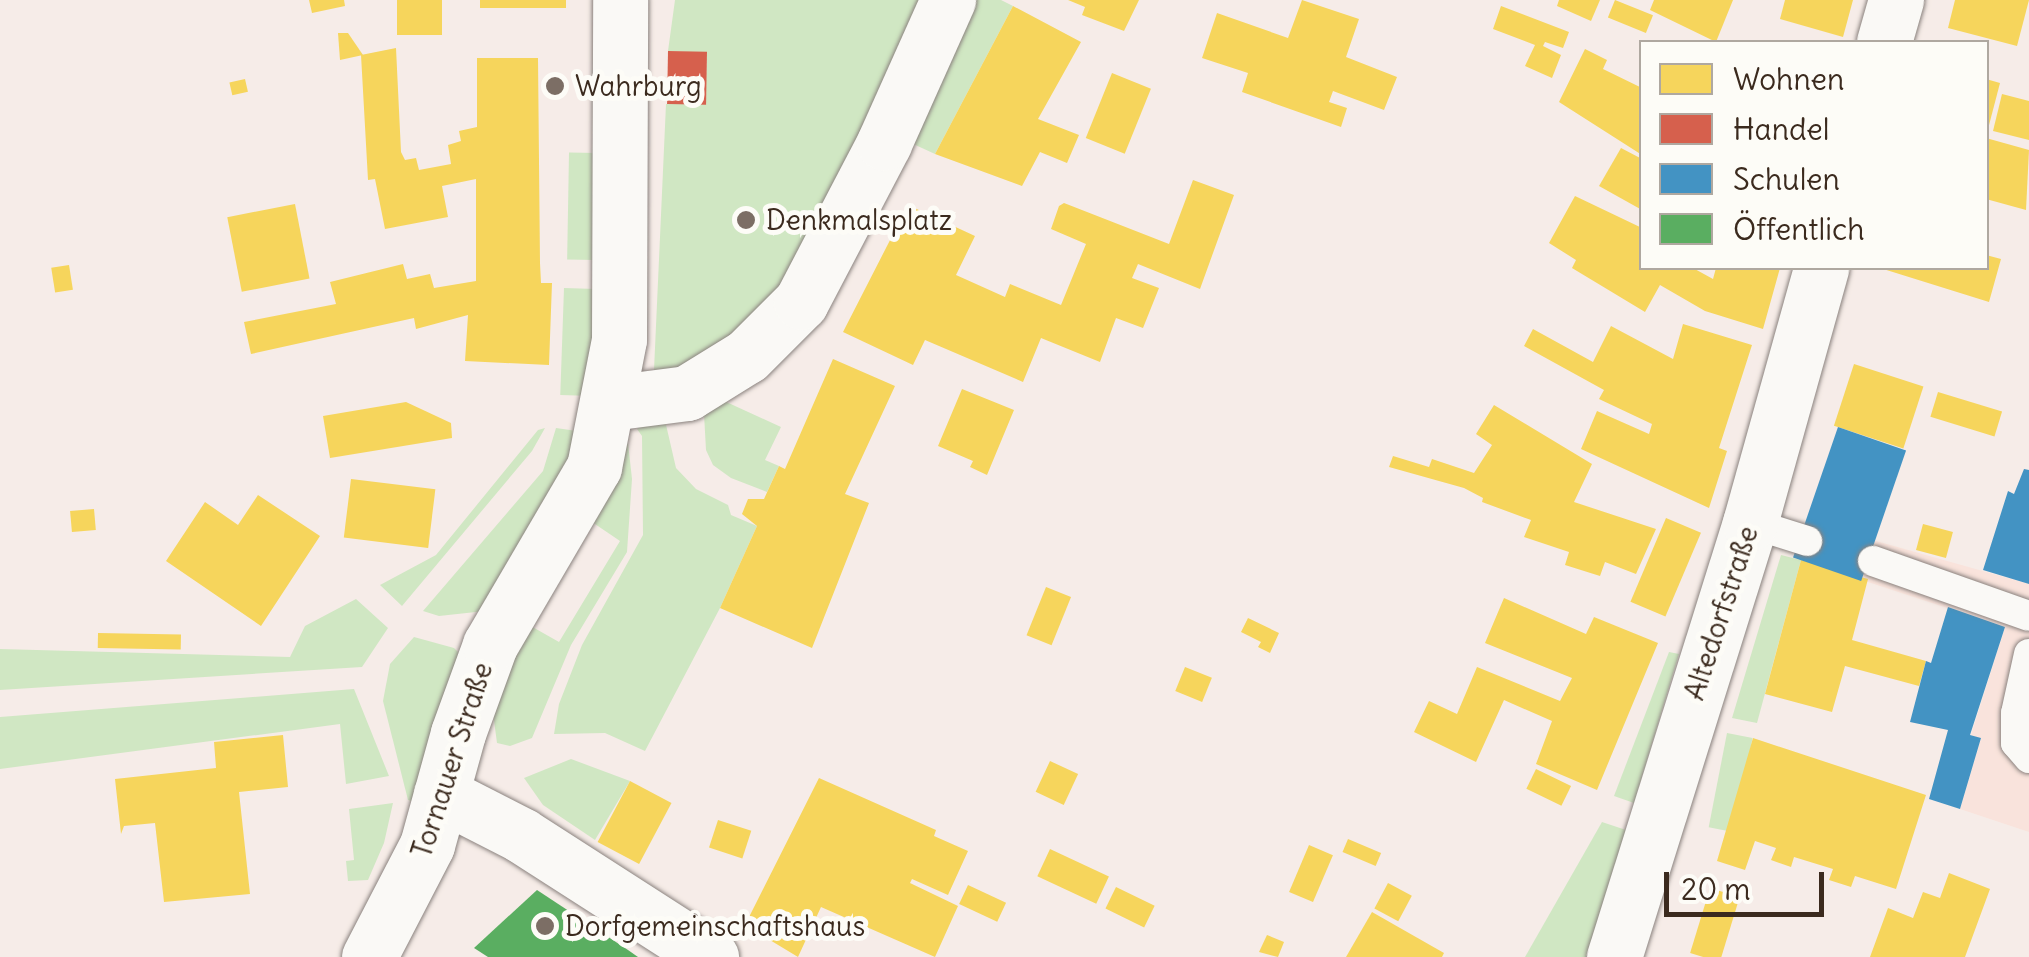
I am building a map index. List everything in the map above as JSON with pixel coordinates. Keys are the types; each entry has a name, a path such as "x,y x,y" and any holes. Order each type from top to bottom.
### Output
{"street":[{"name":"Tornauer Straße","path":"369,957 427,845 473,686 490,644 594,467 610,402 618,339 620,0"},
{"path":"610,402 687,393 747,356 801,302 884,143 948,0"},
{"path":"1885,40 1896,0"},
{"name":"Altedorfstraße","path":"1614,957 1750,524 1820,270"},
{"path":"441,794 521,834 711,957"}],"lane":[{"path":"1750,524 1807,541"},
{"path":"1873,561 2029,616"},
{"path":"2029,654 2016,743 2029,758"}],"shaded area":[{"path":"1812,523 2029,584 2029,832 1960,809 1981,739 1971,735 2005,627 1801,560"}],"green space":[{"name":"Denkmalsplatz","path":"675,0 936,0 809,265 702,370 654,370 666,104 705,104 707,53 668,51"},
{"path":"969,0 1001,0 1013,6 935,154 898,137"},
{"path":"569,153 597,153 595,260 567,259"},
{"path":"564,288 596,289 592,396 560,395"},
{"path":"722,400 781,427 765,460 779,466 767,492 731,478 713,465 706,450 704,414"},
{"path":"664,416 676,468 696,489 728,505 731,515 757,526 720,608 645,751 605,733 554,734 559,704 582,645 643,535 642,436 637,429 648,419"},
{"path":"545,428 532,451 402,606 380,585 436,555 538,430"},
{"path":"556,428 584,432 485,611 439,616 423,611 543,471"},
{"path":"628,443 632,479 627,552 571,645 532,738 510,746 497,743 493,713 501,679 529,625 559,642 620,541 592,522"},
{"path":"1781,555 1801,560 1757,723 1732,718"},
{"path":"356,599 388,628 362,667 0,690 0,649 290,657 305,626"},
{"path":"414,637 454,648 461,655 415,802 408,800 383,701 390,664"},
{"path":"1669,652 1679,654 1634,803 1614,796"},
{"path":"354,689 389,776 346,784 340,724 0,769 0,717"},
{"path":"1727,733 1753,738 1734,832 1709,827"},
{"path":"571,759 630,781 595,840 543,805 524,778"},
{"path":"393,803 384,843 368,880 348,881 346,861 354,860 349,809"},
{"path":"1602,822 1626,830 1586,957 1525,957"}],"building: Wohnen":[{"path":"309,0 344,0 345,6 312,13"},
{"path":"397,0 442,0 442,35 397,35"},
{"path":"480,0 566,0 566,8 480,8"},
{"path":"1068,0 1139,0 1124,31 1082,15 1085,7"},
{"path":"1302,0 1359,19 1346,57 1397,77 1384,110 1333,91 1329,102 1347,108 1341,127 1242,92 1248,73 1202,58 1217,13 1288,38"},
{"path":"1559,0 1600,0 1591,21 1557,6"},
{"path":"1615,0 1653,15 1646,33 1608,18"},
{"path":"1654,0 1733,0 1717,40 1650,10"},
{"path":"1785,0 1853,0 1843,37 1780,19"},
{"path":"1955,0 2029,0 2017,46 1948,28"},
{"path":"1013,6 1081,42 1038,119 1079,135 1067,163 1040,152 1022,186 935,154"},
{"path":"1501,6 1569,32 1563,48 1545,42 1543,46 1561,55 1552,78 1525,66 1535,45 1493,29"},
{"path":"338,33 348,33 363,55 340,60"},
{"path":"396,48 401,152 405,160 416,158 419,170 451,164 448,145 461,141 459,131 477,127 477,58 538,58 541,283 552,283 549,365 465,361 468,315 416,329 414,318 251,354 244,322 336,304 330,282 403,264 407,279 430,274 434,288 476,281 476,179 442,186 448,217 385,229 375,179 368,180 361,55"},
{"path":"1585,49 1607,60 1603,69 1639,87 1639,153 1559,102"},
{"path":"1112,73 1151,89 1125,154 1086,138"},
{"path":"245,79 248,92 232,95 229,83"},
{"path":"1989,80 2000,83 1989,125"},
{"path":"2002,94 2029,101 2029,140 1993,131"},
{"path":"1989,139 2029,150 2026,210 1989,200"},
{"path":"1621,148 1639,157 1639,208 1599,186"},
{"path":"1193,180 1234,195 1200,289 1138,264 1132,278 1159,288 1143,328 1116,318 1100,362 1041,338 1023,382 925,340 913,365 843,332 908,205 975,236 956,275 1005,297 1010,284 1061,305 1086,244 1051,229 1059,206 1064,203 1169,244"},
{"path":"1575,196 1639,227 1639,270 1697,270 1713,279 1715,270 1779,270 1763,329 1705,311 1660,285 1645,312 1572,268 1576,260 1549,243"},
{"path":"295,204 310,279 242,292 227,217"},
{"path":"1989,256 2001,259 1989,302 1886,270 1989,270"},
{"path":"69,265 73,290 55,293 51,268"},
{"path":"1683,324 1752,345 1719,448 1727,451 1709,508 1581,449 1597,411 1649,434 1652,424 1599,399 1604,390 1524,346 1533,329 1593,362 1611,326 1673,359"},
{"path":"833,359 895,386 845,494 869,503 812,648 720,608 757,526 742,514 748,499 764,499 779,466 785,469"},
{"path":"1854,364 1923,387 1903,448 1834,426"},
{"path":"962,389 1014,410 987,475 970,467 973,461 938,446"},
{"path":"1938,392 2002,412 1994,436 1930,417"},
{"path":"406,402 451,423 452,438 330,458 323,416"},
{"path":"1494,405 1592,464 1574,502 1656,529 1636,574 1605,562 1600,576 1565,565 1569,552 1524,537 1531,520 1482,502 1483,498 1464,488 1389,467 1393,456 1429,467 1432,459 1474,473 1492,445 1476,434"},
{"path":"351,479 435,489 428,548 344,538"},
{"path":"258,495 320,536 261,626 166,561 205,502 238,525"},
{"path":"94,509 96,530 72,532 70,511"},
{"path":"1666,518 1701,533 1665,617 1630,602"},
{"path":"1923,524 1953,532 1946,558 1916,550"},
{"path":"1801,560 1868,579 1852,640 1926,661 1919,686 1845,666 1832,712 1765,694"},
{"path":"1046,587 1071,597 1052,645 1027,635"},
{"path":"1504,598 1586,634 1594,617 1658,643 1597,790 1536,764 1552,721 1504,700 1476,762 1414,732 1429,701 1457,714 1477,667 1560,701 1572,678 1485,643"},
{"path":"1248,618 1279,633 1270,653 1258,647 1261,642 1241,632"},
{"path":"98,633 181,634 181,649 98,648"},
{"path":"1185,667 1212,678 1202,702 1175,691"},
{"path":"283,735 288,787 239,792 250,894 164,902 155,823 124,826 121,834 115,779 216,768 214,742"},
{"path":"1753,738 1926,795 1896,889 1855,876 1851,887 1829,880 1833,869 1794,857 1791,867 1771,860 1776,848 1755,841 1745,870 1717,861"},
{"path":"1050,761 1078,774 1064,805 1036,792"},
{"path":"1536,769 1571,786 1561,806 1526,789"},
{"path":"819,778 936,830 934,836 968,851 948,895 912,879 910,883 958,906 935,957 821,907 798,957 745,925"},
{"path":"630,781 671,803 639,864 598,842"},
{"path":"718,820 751,831 742,858 709,848"},
{"path":"1348,839 1381,853 1376,866 1343,852"},
{"path":"1309,845 1333,855 1313,902 1289,892"},
{"path":"1050,849 1109,876 1096,904 1037,876"},
{"path":"1949,873 1990,889 1965,957 1870,957 1888,908 1913,918 1923,892 1940,898"},
{"path":"1388,883 1412,896 1398,921 1374,909"},
{"path":"968,885 1006,903 997,922 959,904"},
{"path":"1116,887 1155,906 1144,927 1105,909"},
{"path":"1710,888 1740,897 1721,957 1690,953"},
{"path":"1372,912 1444,953 1442,957 1346,957"},
{"path":"1267,935 1284,942 1278,957 1259,952"}],"building: Handel":[{"path":"668,51 707,52 706,105 667,104"}],"building: Schulen":[{"path":"1838,427 1906,450 1861,581 1793,557"},
{"path":"2024,469 2029,470 2029,584 1983,570 2008,491 2014,494"},
{"path":"1948,607 2005,627 1970,735 1981,738 1960,809 1929,799 1948,730 1910,722 1926,661 1931,663"}],"building: Öffentlich":[{"name":"Dorfgemeinschaftshaus","path":"537,890 638,957 488,957 474,948"}],"place":[{"name":"Wahrburg","path":"555,86"},
{"name":"Denkmalsplatz","path":"746,220"},
{"name":"Dorfgemeinschaftshaus","path":"545,926"}]}
